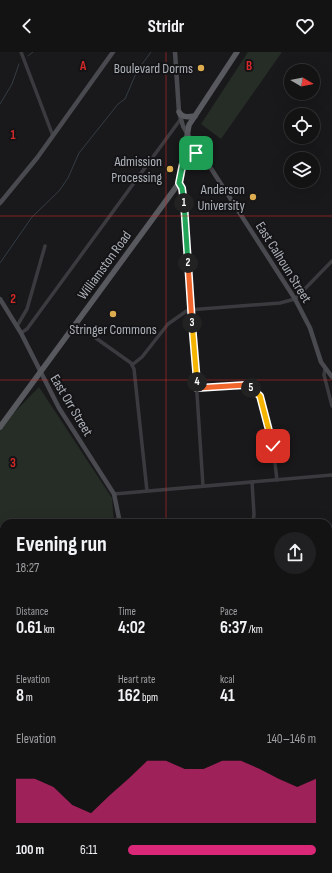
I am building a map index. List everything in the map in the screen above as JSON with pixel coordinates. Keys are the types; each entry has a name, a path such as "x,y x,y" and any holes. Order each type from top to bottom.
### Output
{"main road":[{"name":"Williamston Road","path":"0,427 179,183 189,125 238,52"},
{"path":"179,112 185,116 195,116"},
{"path":"183,163 190,153 196,153 204,160"}],"street":[{"path":"22,52 54,136"},
{"path":"0,203 54,136 113,52"},
{"name":"East Calhoun Street","path":"175,52 180,120 187,134 296,299 310,328 320,362 332,377"},
{"path":"21,333 27,329 180,120"},
{"path":"179,183 184,194 203,486"},
{"path":"16,326 27,309 44,246"},
{"path":"132,365 142,356 168,324 188,310 280,303 296,299 332,261"},
{"name":"East Orr Street","path":"0,299 21,333 59,408 114,494 119,519"},
{"path":"76,324 132,365 134,369 147,491"},
{"path":"325,369 324,375 332,406"},
{"path":"197,388 246,385 254,389 260,396 273,446 277,480"},
{"path":"114,494 332,475"},
{"path":"252,482 253,519"}],"shaded area":[{"path":"248,52 282,52 221,139 201,124"},
{"path":"39,387 112,498 114,519 0,519 0,427"}],"waterway":[{"path":"28,56 33,52"},
{"path":"0,263 32,217 59,191 68,178 79,153 118,104 125,99 137,71 151,52"},
{"path":"0,104 12,84 19,64"}],"place":[{"name":"Boulevard Dorms","path":"201,68"},
{"name":"Admission Processing","path":"170,169"},
{"name":"Anderson University","path":"253,197"},
{"name":"Stringer Commons","path":"113,314"}],"route":[{"path":"196,153 190,153 186,157 183,163 179,183 184,194 197,388 246,385 254,389 260,396 273,446"}]}
